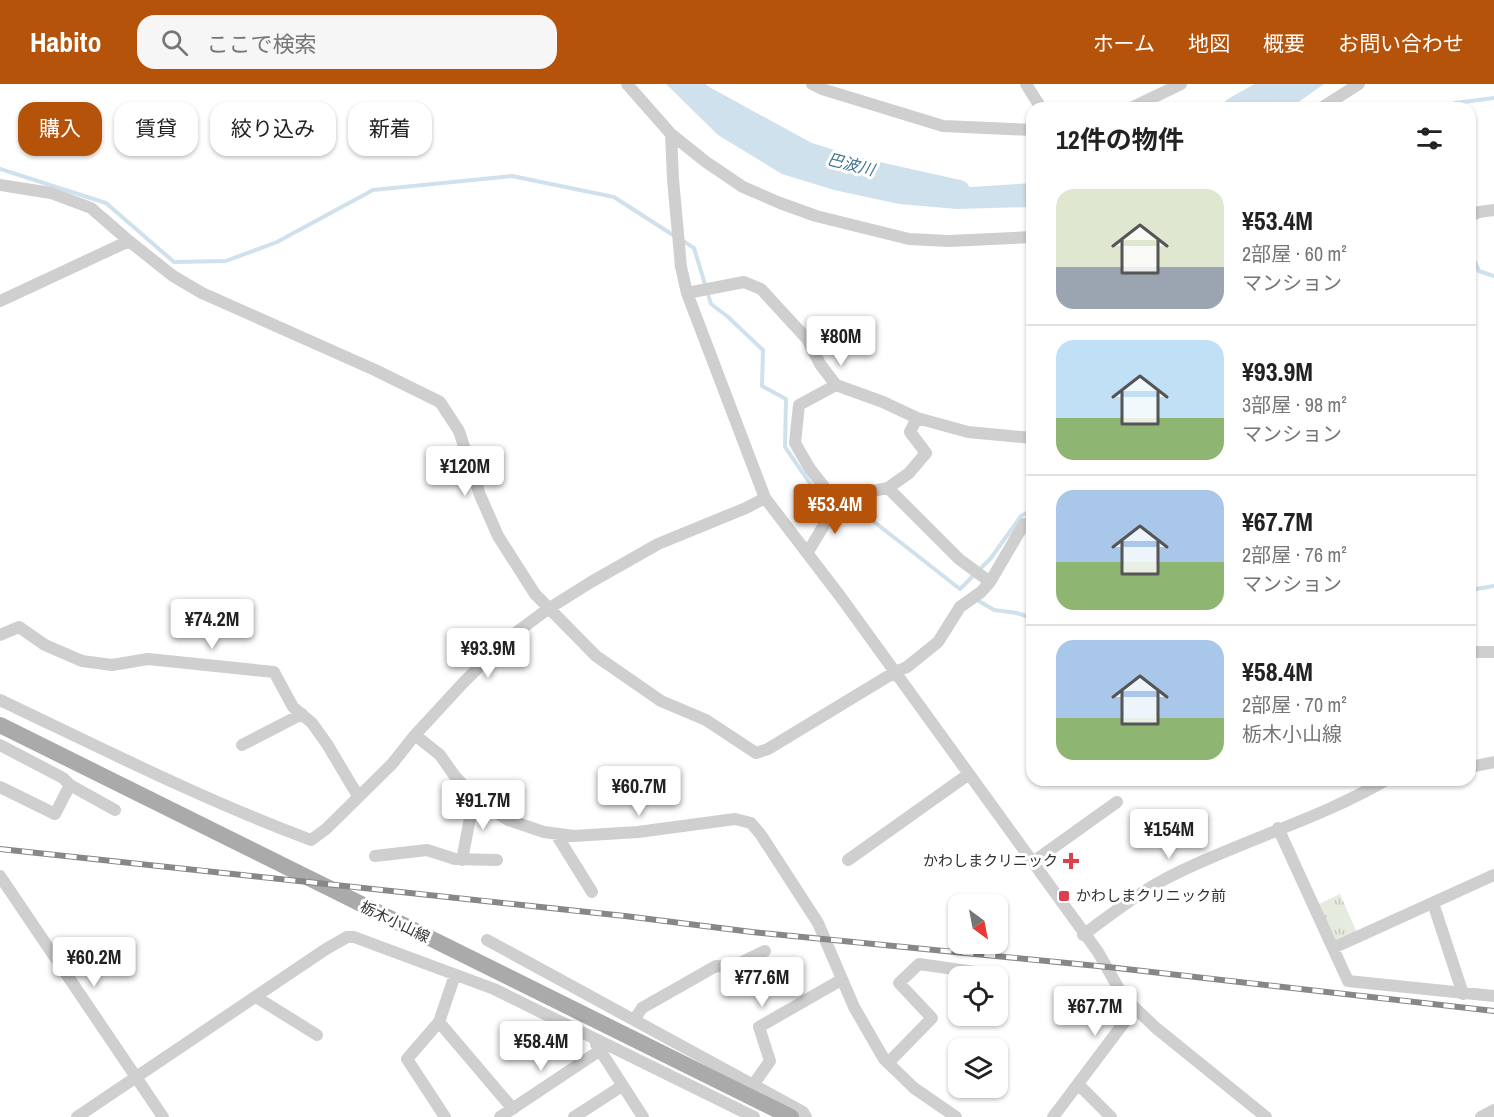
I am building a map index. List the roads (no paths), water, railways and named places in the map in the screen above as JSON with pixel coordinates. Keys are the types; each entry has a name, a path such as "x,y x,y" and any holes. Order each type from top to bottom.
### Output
{"main road":[{"name":"栃木小山線","path":"0,726 791,1117"}],"street":[{"path":"627,84 672,134 706,162 743,187 780,203 816,216 909,239 949,241 1026,237"},
{"path":"812,84 943,126 1026,130"},
{"path":"1026,84 1037,102"},
{"path":"1144,102 1181,84"},
{"path":"1330,102 1359,84"},
{"path":"672,134 673,179 681,267 687,293 765,498 808,552 1098,952 1119,989 1156,1028 1266,1117"},
{"path":"0,185 51,193 92,208 173,276 202,293 375,370 440,402 459,432 480,495 498,536 535,594 548,609 596,656 642,688 661,700 706,720 756,753 768,749 895,672 907,668 938,642 960,607 981,592 990,582 1026,524"},
{"path":"1476,213 1494,210"},
{"path":"0,301 129,241"},
{"path":"687,293 744,282 761,289 807,339 820,364 836,385 883,402 917,418 968,432 1026,437"},
{"path":"836,385 799,405 795,443 810,470 837,503"},
{"path":"808,552 837,503 866,492 888,488 909,473 926,453 910,432 917,418"},
{"path":"888,488 959,559 990,582"},
{"path":"0,700 180,786 311,840 326,829 392,764 415,735 506,640 548,609 658,544 765,498"},
{"path":"0,635 19,627 45,645 82,661 112,665 147,660 274,672 293,707 312,723 358,796"},
{"path":"1476,652 1494,652"},
{"path":"242,745 302,714"},
{"path":"415,735 440,755 474,797 508,820 544,832 574,836 638,832 735,819 751,823 818,923 841,980 864,1028 888,1063 914,1088 956,1117"},
{"path":"0,746 63,778 70,785 115,810"},
{"path":"1476,766 1494,762"},
{"path":"848,860 969,774"},
{"path":"0,787 55,814 70,785"},
{"path":"1083,934 1142,892 1178,872 1329,808 1374,786"},
{"path":"462,860 474,797"},
{"path":"1033,862 1117,802"},
{"path":"1278,828 1348,981 1494,996"},
{"path":"556,834 592,892"},
{"path":"375,856 427,850 462,860 497,861"},
{"path":"1332,948 1494,875"},
{"path":"0,876 163,1117"},
{"path":"1433,903 1463,994"},
{"path":"77,1117 347,937 354,937 494,989 754,1117"},
{"path":"487,940 803,1112 806,1117"},
{"path":"634,1020 642,1008 716,966 732,967 765,951"},
{"path":"888,1063 932,1018 899,983 919,964 948,968"},
{"path":"445,1117 407,1059 439,1022 455,975"},
{"path":"753,1085 770,1060 759,1027 841,980"},
{"path":"256,998 317,1035"},
{"path":"1053,1117 1135,1008"},
{"path":"439,1022 513,1109"},
{"path":"593,1038 599,1051 643,1117"},
{"path":"500,1117 599,1051"},
{"path":"1078,1083 1112,1117"},
{"path":"574,1117 622,1086"},
{"path":"1481,1117 1494,1110"}],"water":[{"path":"666,84 706,84 722,115 804,162 846,176 898,184 972,187 1026,183 1026,207 957,209 899,204 834,190 782,174 718,135"},
{"path":"1283,84 1324,84 1298,102 1255,102"}],"waterway":[{"name":"巴波川","path":"686,84 692,90 807,153 856,168 959,191"},
{"name":"巴波川","path":"1245,102 1277,84"},
{"path":"1463,102 1494,98"},
{"path":"0,169 106,203 174,262 226,261 277,242 373,190 512,176 614,197 676,237"},
{"path":"683,241 694,248 711,304 763,350 762,386 786,399 785,447 825,505 859,510 960,589 991,558 1021,516 1026,513"},
{"path":"1476,264 1479,271 1494,276"},
{"path":"1476,589 1494,586"},
{"path":"977,600 994,610 1026,616"}],"railway":[{"path":"0,849 625,916 752,932 1108,967 1494,1011"}],"place":[{"name":"かわしまクリニック","path":"1071,861"},
{"name":"かわしまクリニック前","path":"1064,896"}]}
